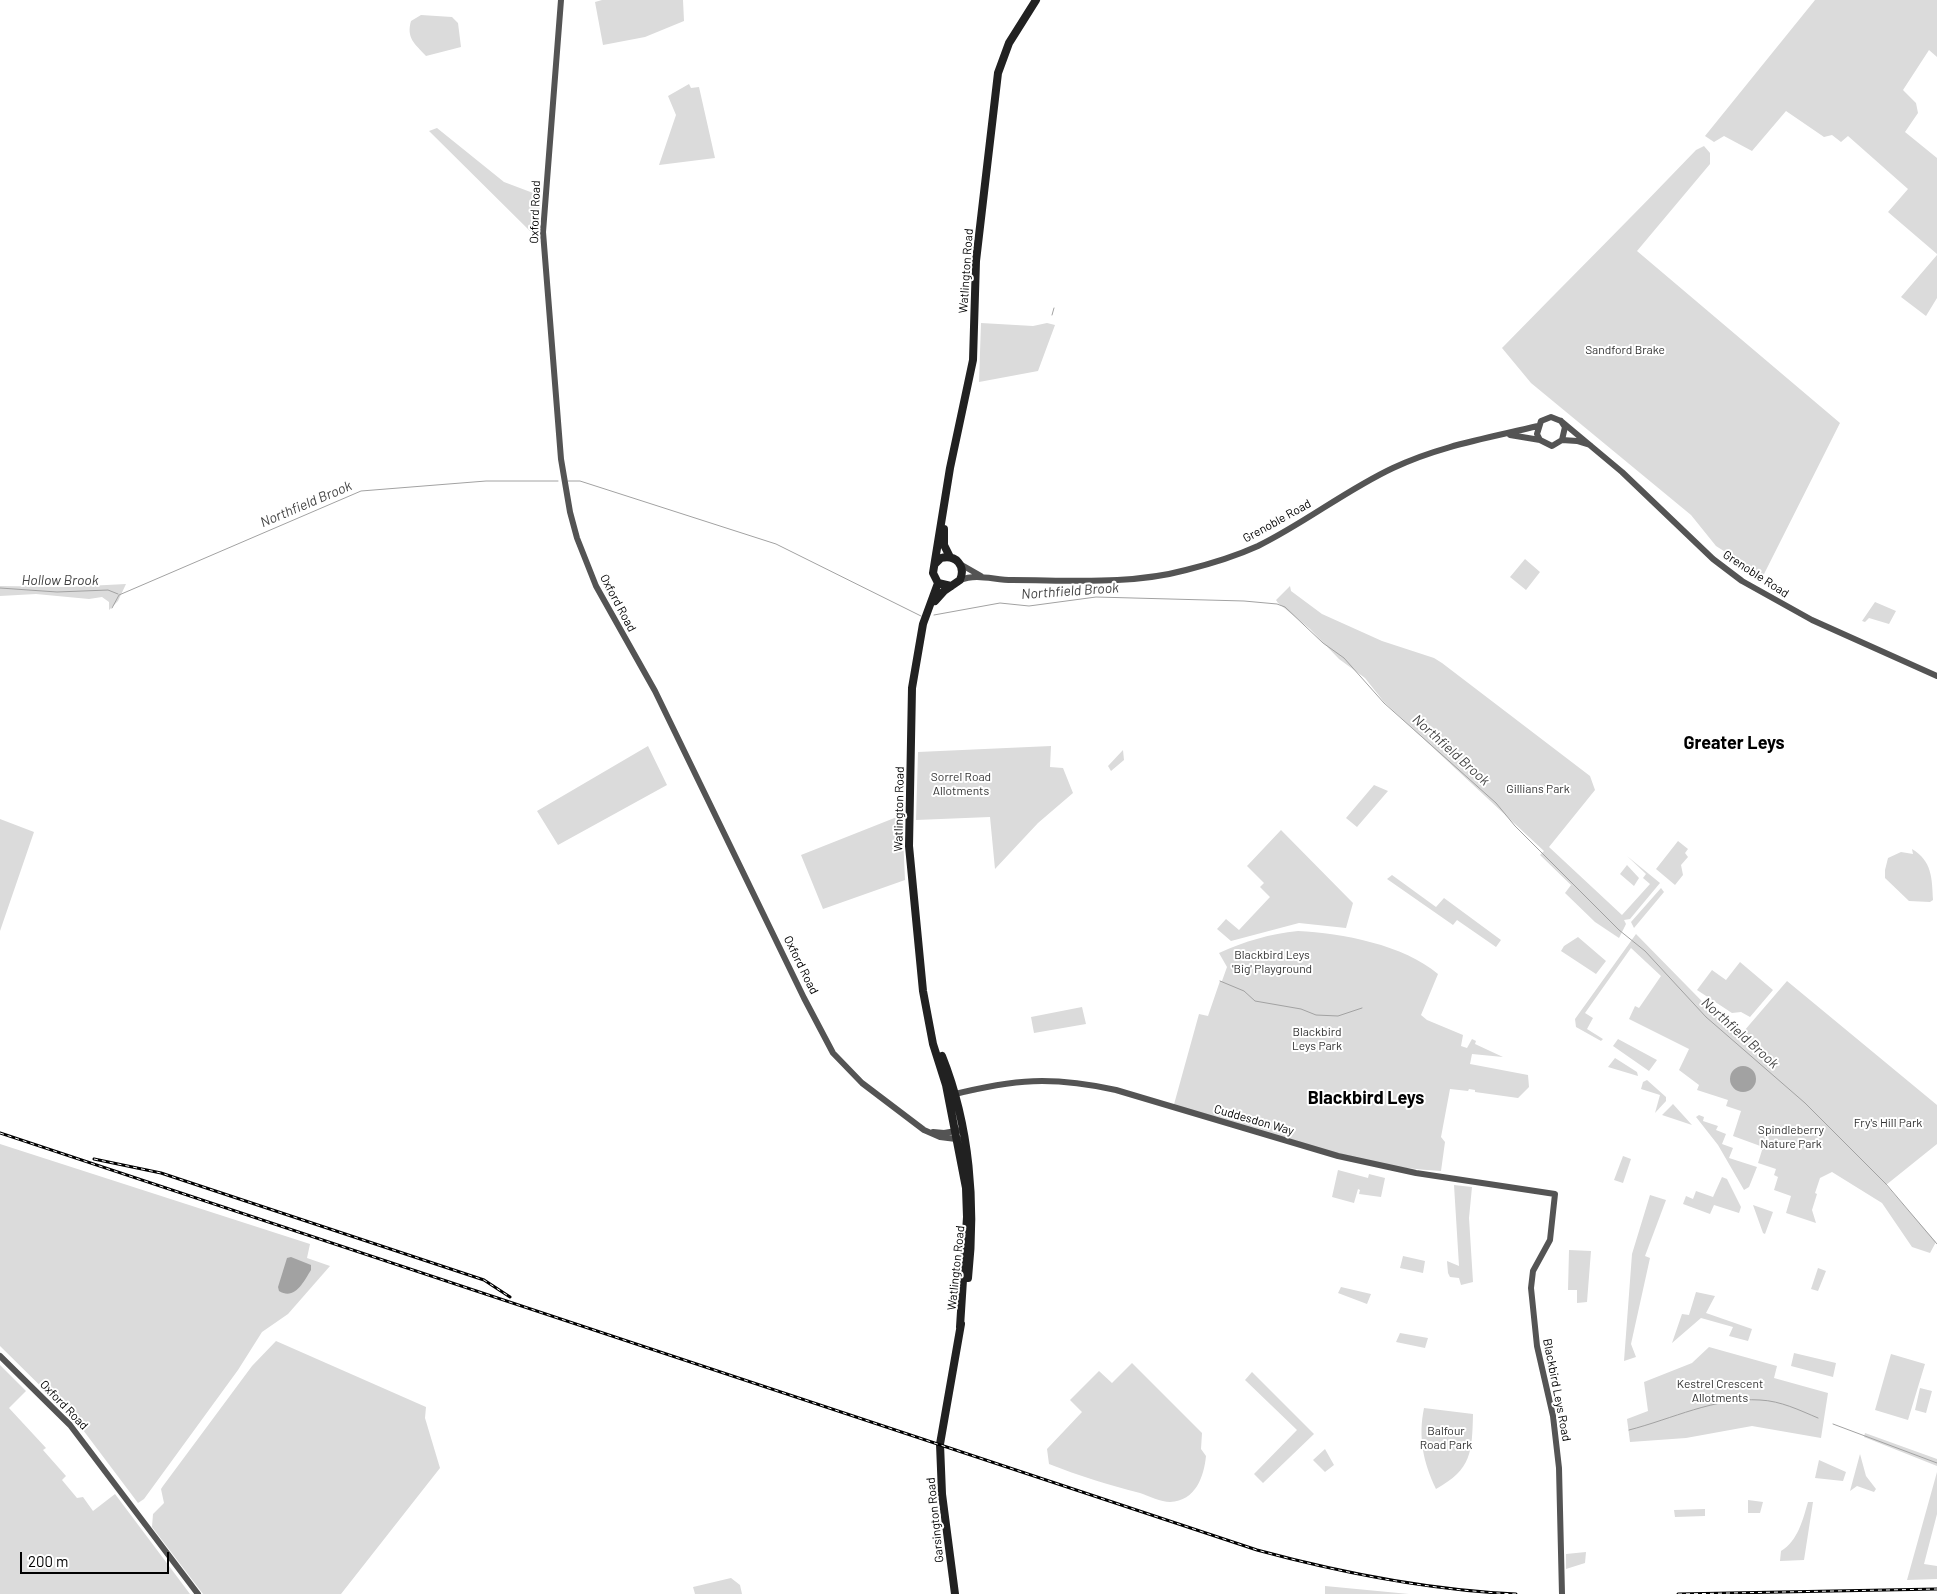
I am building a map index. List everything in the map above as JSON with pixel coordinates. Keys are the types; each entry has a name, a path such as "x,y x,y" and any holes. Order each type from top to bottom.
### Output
{"main road":[{"name":"Watlington Road","path":"934,566 950,468 973,360 976,260 998,73 1009,43 1036,0"},
{"name":"Watlington Road","path":"946,500 944,545 950,557"},
{"path":"950,557 960,564 962,570 960,580 951,586 938,583 933,573 934,566 941,558 950,557"},
{"name":"Watlington Road","path":"938,583 927,612 912,688 908,820 926,1007 952,1095 966,1188 967,1209 960,1327 940,1444"},
{"name":"Watlington Road","path":"927,612 938,597 951,586"},
{"name":"Garsington Road","path":"940,1444 942,1494 955,1594"}],"street":[{"name":"Oxford Road","path":"561,0 543,232 561,459 570,512 577,538 596,586 655,691 824,1038 848,1070 924,1130 933,1135 960,1140"},
{"path":"1546,418 1557,418 1565,427 1562,440 1552,446 1540,440 1538,426 1546,418"},
{"name":"Grenoble Road","path":"1561,421 1633,482 1713,559 1742,581 1818,623 1937,676"},
{"name":"Grenoble Road","path":"960,564 983,576 1007,580 1125,578 1185,571 1256,547 1368,480 1416,458 1465,442 1508,435 1538,426"},
{"name":"Grenoble Road","path":"1508,435 1540,440"},
{"name":"Grenoble Road","path":"1562,440 1577,441 1591,446"},
{"name":"Grenoble Road","path":"960,580 983,576"},
{"name":"Cuddesdon Way","path":"952,1095 1014,1082 1037,1080 1080,1083 1116,1090 1338,1156 1416,1172 1555,1194"},
{"path":"924,1130 944,1133 958,1131"},
{"name":"Blackbird Leys Road","path":"1555,1194 1550,1240 1533,1271 1531,1288 1537,1346 1553,1416 1559,1468 1562,1594"},
{"name":"Oxford Road","path":"0,1356 70,1425 198,1594"}],"green space":[{"path":"602,0 683,0 684,21 645,37 603,45 595,2"},
{"path":"1815,0 1937,0 1937,57 1929,50 1903,90 1916,103 1918,113 1905,132 1937,158 1937,254 1888,212 1908,189 1848,136 1841,142 1832,135 1824,137 1786,111 1752,151 1724,136 1714,142 1705,136"},
{"path":"421,15 452,17 458,23 461,47 426,56 412,40 410,32 411,21"},
{"path":"689,84 691,88 699,87 715,158 659,165 676,115 668,96"},
{"path":"437,128 504,182 541,196 537,238 429,131"},
{"name":"Sandford Brake","path":"1704,146 1710,153 1710,164 1637,251 1840,423 1763,576 1716,546 1691,515 1531,383 1502,348 1696,150"},
{"path":"1937,255 1937,298 1926,316 1901,297"},
{"path":"981,323 1033,326 1047,323 1055,325 1038,371 979,382"},
{"path":"1525,559 1540,572 1526,590 1510,577"},
{"path":"126,584 118,601 109,610 109,602 102,597 89,599 36,594 0,596 0,586 68,587"},
{"name":"Gillians Park","path":"1290,586 1291,591 1322,614 1382,641 1434,658 1442,663 1590,776 1595,790 1549,847 1622,915 1650,884 1643,878 1646,874 1627,856 1660,883 1630,919 1624,920 1626,924 1619,938 1595,922 1565,893 1571,885 1540,855 1544,851 1384,702 1365,678 1339,659 1310,629 1278,603 1276,600"},
{"path":"1875,602 1896,611 1889,624 1869,618 1865,622 1862,621"},
{"path":"648,746 667,785 558,845 537,811"},
{"name":"Sorrel Road Allotments","path":"1051,746 1050,767 1063,768 1073,793 1038,823 995,869 990,817 916,820 918,752"},
{"path":"1123,750 1124,760 1111,771 1108,766"},
{"path":"1374,785 1388,791 1357,827 1346,818"},
{"path":"902,815 905,880 823,909 801,855"},
{"path":"0,819 34,832 0,931"},
{"path":"1281,830 1353,903 1346,928 1299,923 1231,941 1217,929 1226,919 1239,930 1270,897 1260,887 1264,883 1247,866"},
{"path":"1678,841 1688,849 1685,853 1688,857 1681,865 1683,875 1675,885 1656,869"},
{"path":"1912,849 1924,859 1930,871 1933,900 1930,902 1909,901 1885,878 1888,858 1901,852 1913,854"},
{"path":"1627,865 1639,878 1634,886 1620,874"},
{"path":"1392,875 1436,907 1444,898 1501,940 1496,947 1457,920 1453,925 1387,879"},
{"path":"1661,888 1664,892 1634,928 1631,922"},
{"name":"Blackbird Leys Park","path":"1298,931 1334,934 1372,942 1408,955 1424,964 1438,974 1421,1015 1427,1020 1463,1035 1461,1046 1467,1048 1472,1039 1476,1041 1475,1044 1503,1057 1472,1054 1470,1064 1528,1075 1529,1087 1518,1098 1475,1092 1475,1090 1469,1089 1468,1091 1450,1089 1441,1137 1445,1142 1441,1171 1373,1163 1272,1138 1173,1108 1199,1014 1208,1016 1227,967 1219,953 1258,939"},
{"path":"1636,934 1738,1038 1787,981 1937,1105 1937,1144 1886,1185 1936,1242 1930,1253 1912,1247 1882,1203 1832,1172 1820,1178 1815,1193 1817,1194 1812,1210 1816,1223 1786,1213 1791,1196 1774,1190 1778,1177 1774,1175 1776,1169 1758,1163 1763,1147 1733,1136 1741,1111 1726,1106 1728,1100 1697,1090 1699,1085 1679,1070 1689,1049 1629,1019 1635,1006 1639,1008 1661,976 1631,948 1585,1013 1593,1018 1587,1029 1603,1039 1601,1041 1576,1027 1575,1019"},
{"path":"1578,937 1606,961 1596,974 1561,951 1564,946"},
{"path":"1740,962 1773,990 1750,1017 1741,1012 1732,1013 1697,990 1712,970 1726,980"},
{"path":"1082,1007 1086,1024 1034,1033 1031,1017"},
{"path":"1618,1039 1657,1060 1649,1071 1613,1046"},
{"path":"1615,1058 1637,1072 1638,1076 1608,1067"},
{"path":"1647,1080 1666,1097 1666,1101 1655,1113 1660,1095 1641,1089 1643,1082"},
{"path":"1673,1104 1692,1125 1662,1115"},
{"path":"1699,1115 1704,1117 1703,1121 1718,1126 1716,1130 1726,1134 1722,1144 1733,1148 1729,1158 1757,1167 1749,1187 1744,1190 1718,1145 1696,1117"},
{"path":"0,1144 310,1244 307,1258 330,1266 288,1314 262,1332 238,1370 144,1499 138,1503 77,1422 0,1346"},
{"path":"1623,1156 1631,1159 1623,1183 1614,1180"},
{"path":"1338,1170 1368,1178 1369,1174 1385,1178 1381,1197 1359,1194 1360,1190 1358,1189 1354,1203 1332,1197"},
{"path":"1722,1177 1727,1179 1741,1207 1739,1213 1714,1205 1710,1214 1683,1204 1686,1196 1693,1199 1696,1191 1713,1197"},
{"path":"1454,1185 1472,1187 1469,1218 1473,1282 1461,1285 1459,1278 1450,1277 1447,1261 1459,1266"},
{"path":"1650,1195 1666,1200 1645,1256 1650,1258 1631,1344 1636,1357 1624,1361 1632,1254"},
{"path":"1753,1205 1773,1212 1765,1234 1763,1233"},
{"path":"1569,1250 1591,1251 1587,1302 1577,1303 1577,1290 1568,1290"},
{"path":"1403,1256 1425,1261 1423,1273 1400,1268"},
{"path":"1818,1268 1826,1271 1818,1291 1811,1289"},
{"path":"1341,1287 1371,1294 1367,1304 1338,1293"},
{"path":"1696,1292 1715,1296 1706,1313 1752,1329 1748,1341 1729,1336 1733,1327 1701,1318 1672,1343 1682,1314 1689,1315"},
{"path":"1400,1333 1428,1338 1425,1348 1396,1342"},
{"path":"276,1341 426,1407 425,1418 440,1468 341,1594 203,1594 152,1527 153,1514 164,1503 161,1489 163,1486 252,1366"},
{"name":"Kestrel Crescent Allotments","path":"1709,1347 1777,1366 1774,1378 1828,1393 1821,1438 1752,1426 1686,1438 1630,1442 1627,1419 1648,1411 1644,1382 1692,1363"},
{"path":"1794,1353 1836,1363 1833,1377 1791,1366"},
{"path":"1891,1354 1925,1364 1908,1420 1875,1410"},
{"path":"1132,1363 1202,1433 1201,1449 1206,1456 1201,1479 1192,1492 1179,1501 1166,1502 1049,1464 1047,1449 1082,1412 1070,1400 1099,1371 1112,1383"},
{"path":"0,1365 26,1391 9,1408 46,1448 43,1450 66,1476 62,1480 77,1498 83,1497 93,1511 115,1494 190,1594 0,1594"},
{"path":"1252,1372 1314,1434 1263,1483 1254,1474 1297,1430 1245,1380"},
{"path":"1920,1388 1932,1391 1926,1413 1915,1410"},
{"name":"Balfour Road Park","path":"1424,1408 1473,1414 1472,1439 1468,1458 1457,1474 1436,1489 1423,1449 1422,1419"},
{"path":"1865,1433 1937,1459 1937,1466 1864,1437"},
{"path":"1325,1449 1334,1465 1325,1472 1313,1460"},
{"path":"1860,1454 1866,1476 1876,1489 1874,1492 1857,1486 1850,1491"},
{"path":"1819,1460 1846,1472 1843,1481 1815,1478"},
{"path":"1937,1472 1937,1514 1924,1564 1937,1566 1937,1579 1907,1580"},
{"path":"1748,1500 1763,1502 1760,1513 1748,1513"},
{"path":"1808,1502 1813,1502 1804,1560 1780,1561 1781,1551 1796,1536"},
{"path":"1705,1509 1705,1516 1675,1517 1674,1510"},
{"path":"1586,1552 1585,1563 1566,1569 1566,1554"},
{"path":"731,1578 740,1585 742,1594 695,1594 693,1587"},
{"path":"1325,1586 1409,1594 1325,1594"}],"shaded area":[{"path":"1743,1066 1753,1069 1756,1079 1753,1089 1743,1092 1733,1089 1730,1079 1733,1069"},
{"path":"291,1257 311,1265 311,1270 294,1292 285,1293 279,1291 278,1287 287,1258"}],"waterway":[{"path":"1052,315 1054,308"},
{"name":"Northfield Brook","path":"112,608 119,595 361,491 486,481 558,481"},
{"name":"Northfield Brook","path":"568,481 580,481 776,544 921,616"},
{"name":"Hollow Brook","path":"0,588 57,592 108,590 118,594"},
{"name":"Northfield Brook","path":"934,615 1000,603 1029,606 1096,597 1244,601 1277,604 1285,607 1323,643 1344,658 1384,703 1496,803 1515,826 1619,930 1645,951 1706,1017 1805,1103 1886,1184 1937,1244"},
{"path":"1220,981 1244,991 1255,1001 1301,1009 1316,1015 1338,1016 1362,1008"},
{"path":"1629,1430 1710,1405 1743,1400 1775,1402 1818,1418"},
{"path":"1833,1424 1937,1463"}],"railway":[{"path":"0,1133 1257,1550 1385,1579 1450,1589 1516,1594"},
{"path":"94,1159 161,1173 484,1280 510,1297"},
{"path":"1678,1594 1937,1589"}],"district":[{"name":"Greater Leys","path":"1734,743"},
{"name":"Blackbird Leys","path":"1366,1098"}],"park label":[{"name":"Blackbird Leys 'Big' Playground","path":"1272,962"},
{"name":"Fry's Hill Park","path":"1888,1123"},
{"name":"Spindleberry Nature Park","path":"1791,1137"}]}
